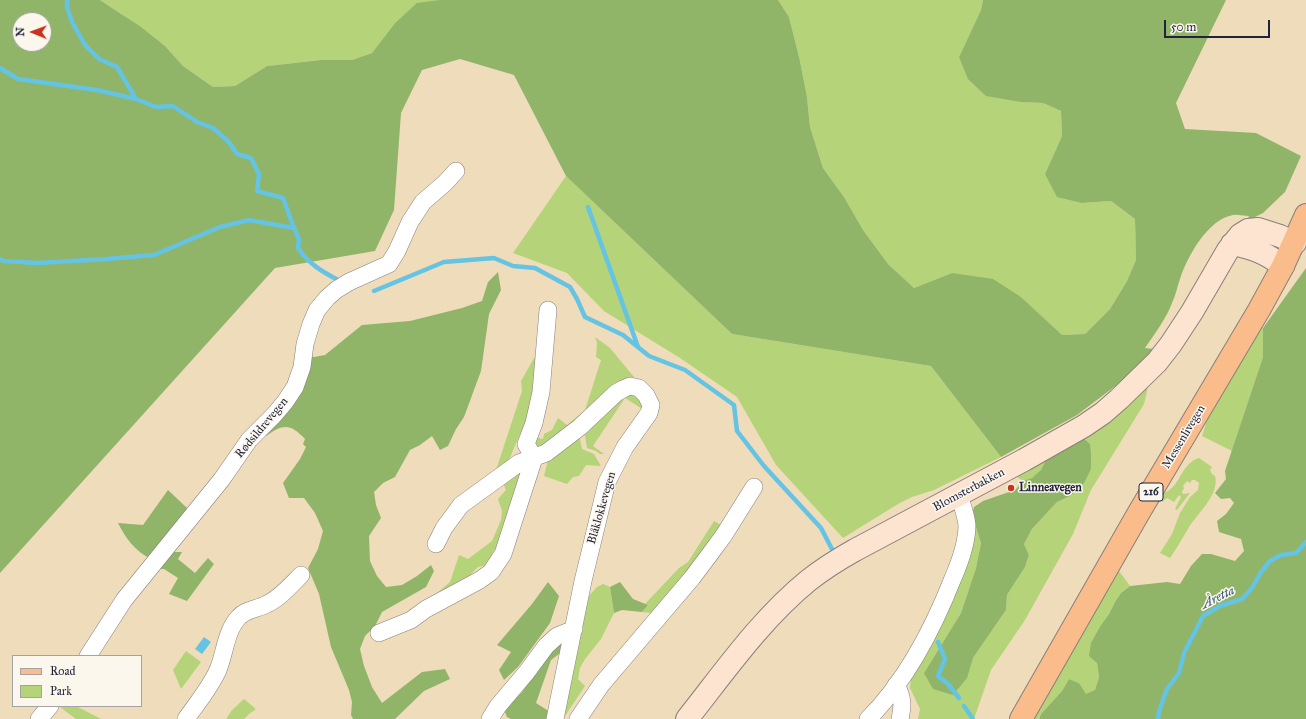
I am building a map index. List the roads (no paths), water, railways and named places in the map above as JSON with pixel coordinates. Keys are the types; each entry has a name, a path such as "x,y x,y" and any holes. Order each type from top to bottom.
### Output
{"main road":[{"name":"Messenlivegen","path":"1022,719 1138,514 1226,366 1283,266 1306,215"}],"street":[{"name":"Rødsildrevegen","path":"89,655 124,600 222,479 249,440 274,416 295,387 302,367 305,344 317,310 336,290 349,282 389,264 397,251 410,222 423,202 445,183 456,171"},
{"name":"Blomsterbakken","path":"687,719 765,622 809,580 828,566 855,550 1084,426 1120,399 1157,362 1171,344 1192,312 1232,244 1240,235 1248,230 1258,229 1280,236 1294,243"},
{"path":"1232,244 1258,250 1283,266"},
{"path":"379,633 411,620 426,609 480,580 491,572 503,554 534,458 526,444 534,423 541,392 548,310"},
{"name":"Blåklokkevegen","path":"436,544 444,528 461,506 519,463 546,453 580,427 606,401 630,386 639,388 646,395 651,405 650,413 625,447 607,482 583,581 555,719"},
{"path":"578,719 601,684 692,578 724,535 754,487"},
{"path":"868,719 885,701 913,662 926,639 947,594 962,555 967,525 959,495"},
{"path":"186,719 218,670 232,627 238,617 243,613 267,604 275,599 301,574"},
{"path":"490,719 498,706 526,673 546,646 557,636 574,629"},
{"path":"896,685 902,697 902,711 900,719"},
{"path":"39,719 49,707"}],"water":[{"path":"204,637 211,642 202,654 195,649"}],"waterway":[{"path":"67,0 67,7 72,22 85,45 99,59 117,67 136,99 156,107 173,106 197,122 213,128 228,141 237,154 251,158 259,174 257,191 283,198 299,239 298,248 316,267 338,280"},
{"path":"0,68 18,79 97,90 136,99"},
{"path":"588,207 638,347"},
{"path":"0,259 4,261 37,263 154,255 220,227 249,220 294,228"},
{"path":"374,291 444,262 494,258 513,266 535,268 570,287 585,317 623,335 649,356 685,370 734,405 737,431 764,466 821,528 834,553"},
{"name":"Åretta","path":"1158,719 1159,711 1167,689 1179,673 1184,653 1203,616 1220,606 1242,599 1252,588 1261,572 1270,561 1281,555 1296,553 1306,542"},
{"path":"938,642 945,659 938,676 948,684 959,698"},
{"path":"964,706 973,719"}],"place":[{"name":"Linneavegen","path":"1011,488"}]}
